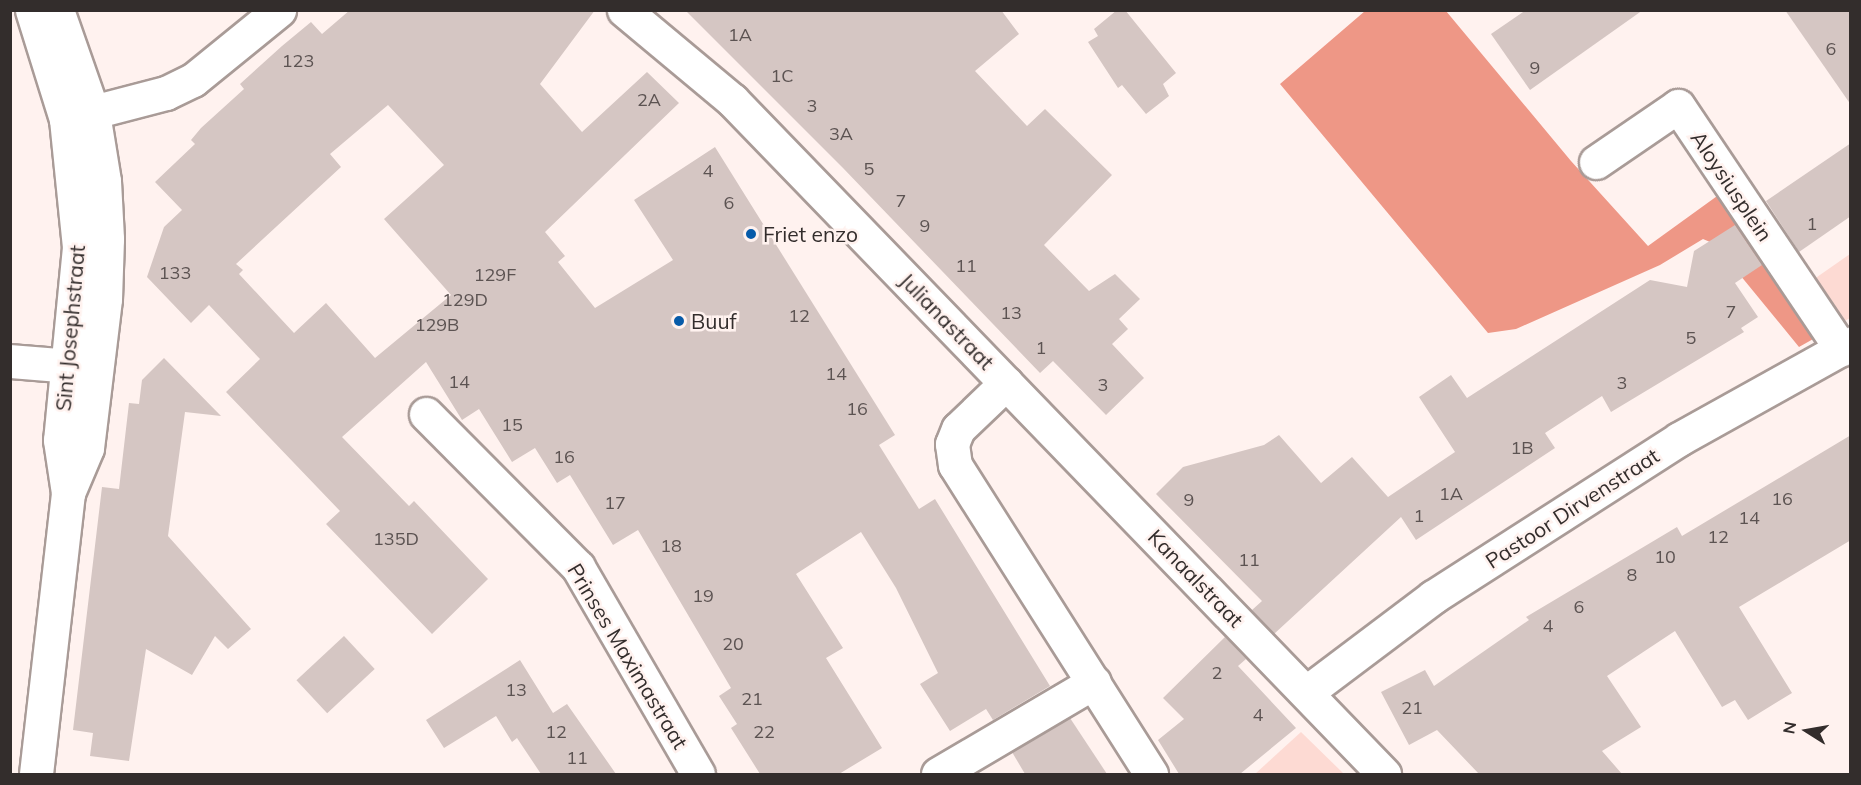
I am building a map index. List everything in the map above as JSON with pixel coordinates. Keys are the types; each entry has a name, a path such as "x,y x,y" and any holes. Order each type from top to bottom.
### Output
{"street":[{"path":"32,10 79,116"},
{"path":"57,10 79,116"},
{"path":"79,116 166,93 193,80 279,10"},
{"name":"Julianastraat","path":"624,10 732,100 1006,383 958,429 952,444 955,465 1151,774"},
{"name":"Aloysiusplein","path":"1596,162 1678,106 1846,346"},
{"name":"Sint Josephstraat","path":"36,774 68,494 60,440 84,367 107,239 104,181 79,116"},
{"name":"Pastoor Dirvenstraat","path":"1307,692 1433,597 1630,470 1846,346"},
{"path":"10,361 84,367"},
{"name":"Kanaalstraat","path":"1006,383 1384,774"},
{"name":"Prinses Maximastraat","path":"426,414 578,567 698,774"},
{"path":"938,774 1094,682"}],"shaded area":[{"path":"1365,11 1446,11 1571,161 1648,246 1731,186 1838,325 1799,347 1740,275 1710,242 1703,239 1660,265 1516,329 1488,333 1280,84"},
{"path":"1850,254 1850,318 1838,325 1807,284"},
{"path":"1301,732 1344,774 1255,774"}],"building":[{"path":"350,10 595,10 540,84 582,132 647,72 679,103 545,232 565,256 558,262 595,308 673,260 634,200 715,147 895,435 879,445 919,509 935,499 1050,686 993,720 986,709 950,731 920,684 938,673 896,588 861,532 796,574 843,648 826,658 882,748 839,774 760,774 731,728 737,724 719,696 731,688 638,530 613,545 570,475 557,483 535,448 512,462 479,409 462,420 426,362 342,437 409,506 414,501 488,579 432,634 326,524 340,511 226,392 260,359 209,305 191,323 147,277 164,227 182,210 155,182 195,144 191,140 201,128 244,89 240,84 282,46 311,22 322,34","holes":["388,105 444,165 384,219 451,295 375,358 326,303 294,333 239,274 243,270 236,264 341,167 330,154"]},
{"path":"685,10 1001,10 1019,34 975,71 1027,126 1045,109 1112,175 1044,245 1089,291 1115,274 1140,299 1119,319 1128,329 1112,344 1144,378 1106,415 1053,361 1040,373 843,168"},
{"path":"1117,10 1125,10 1176,73 1163,84 1169,96 1146,114 1122,85 1118,88 1088,42 1098,36 1094,29"},
{"path":"1526,10 1643,10 1530,90 1491,34"},
{"path":"1785,10 1851,10 1851,105"},
{"path":"1851,143 1851,216 1799,252 1766,201"},
{"path":"1735,225 1762,265 1735,283 1758,317 1741,328 1744,332 1611,412 1602,396 1545,433 1555,448 1416,540 1401,517 1274,634 1252,610 1262,601 1156,494 1183,467 1264,445 1279,435 1321,483 1352,457 1388,497 1455,452 1419,397 1451,375 1467,398 1650,280 1687,287 1694,251"},
{"path":"164,358 221,416 185,412 168,536 251,629 228,649 215,636 192,675 146,649 129,761 90,756 93,733 73,730 102,487 119,489 129,403 139,404 142,380"},
{"path":"1851,435 1851,540 1739,607 1792,693 1748,720 1735,700 1722,707 1675,631 1607,676 1641,727 1602,751 1622,774 1479,774 1437,730 1409,745 1381,692 1425,670 1434,686 1529,620 1526,617 1677,527 1682,536"},
{"path":"344,636 375,669 327,713 296,680"},
{"path":"1225,637 1246,659 1238,666 1296,728 1240,774 1179,774 1158,740 1184,719 1163,698"},
{"path":"520,660 553,713 567,704 616,774 541,774 517,738 512,742 496,716 444,748 426,720"},
{"path":"1070,718 1107,774 1025,774 1012,752"}],"place":[{"name":"Friet enzo","path":"751,234"},
{"name":"Buuf","path":"679,321"}]}
